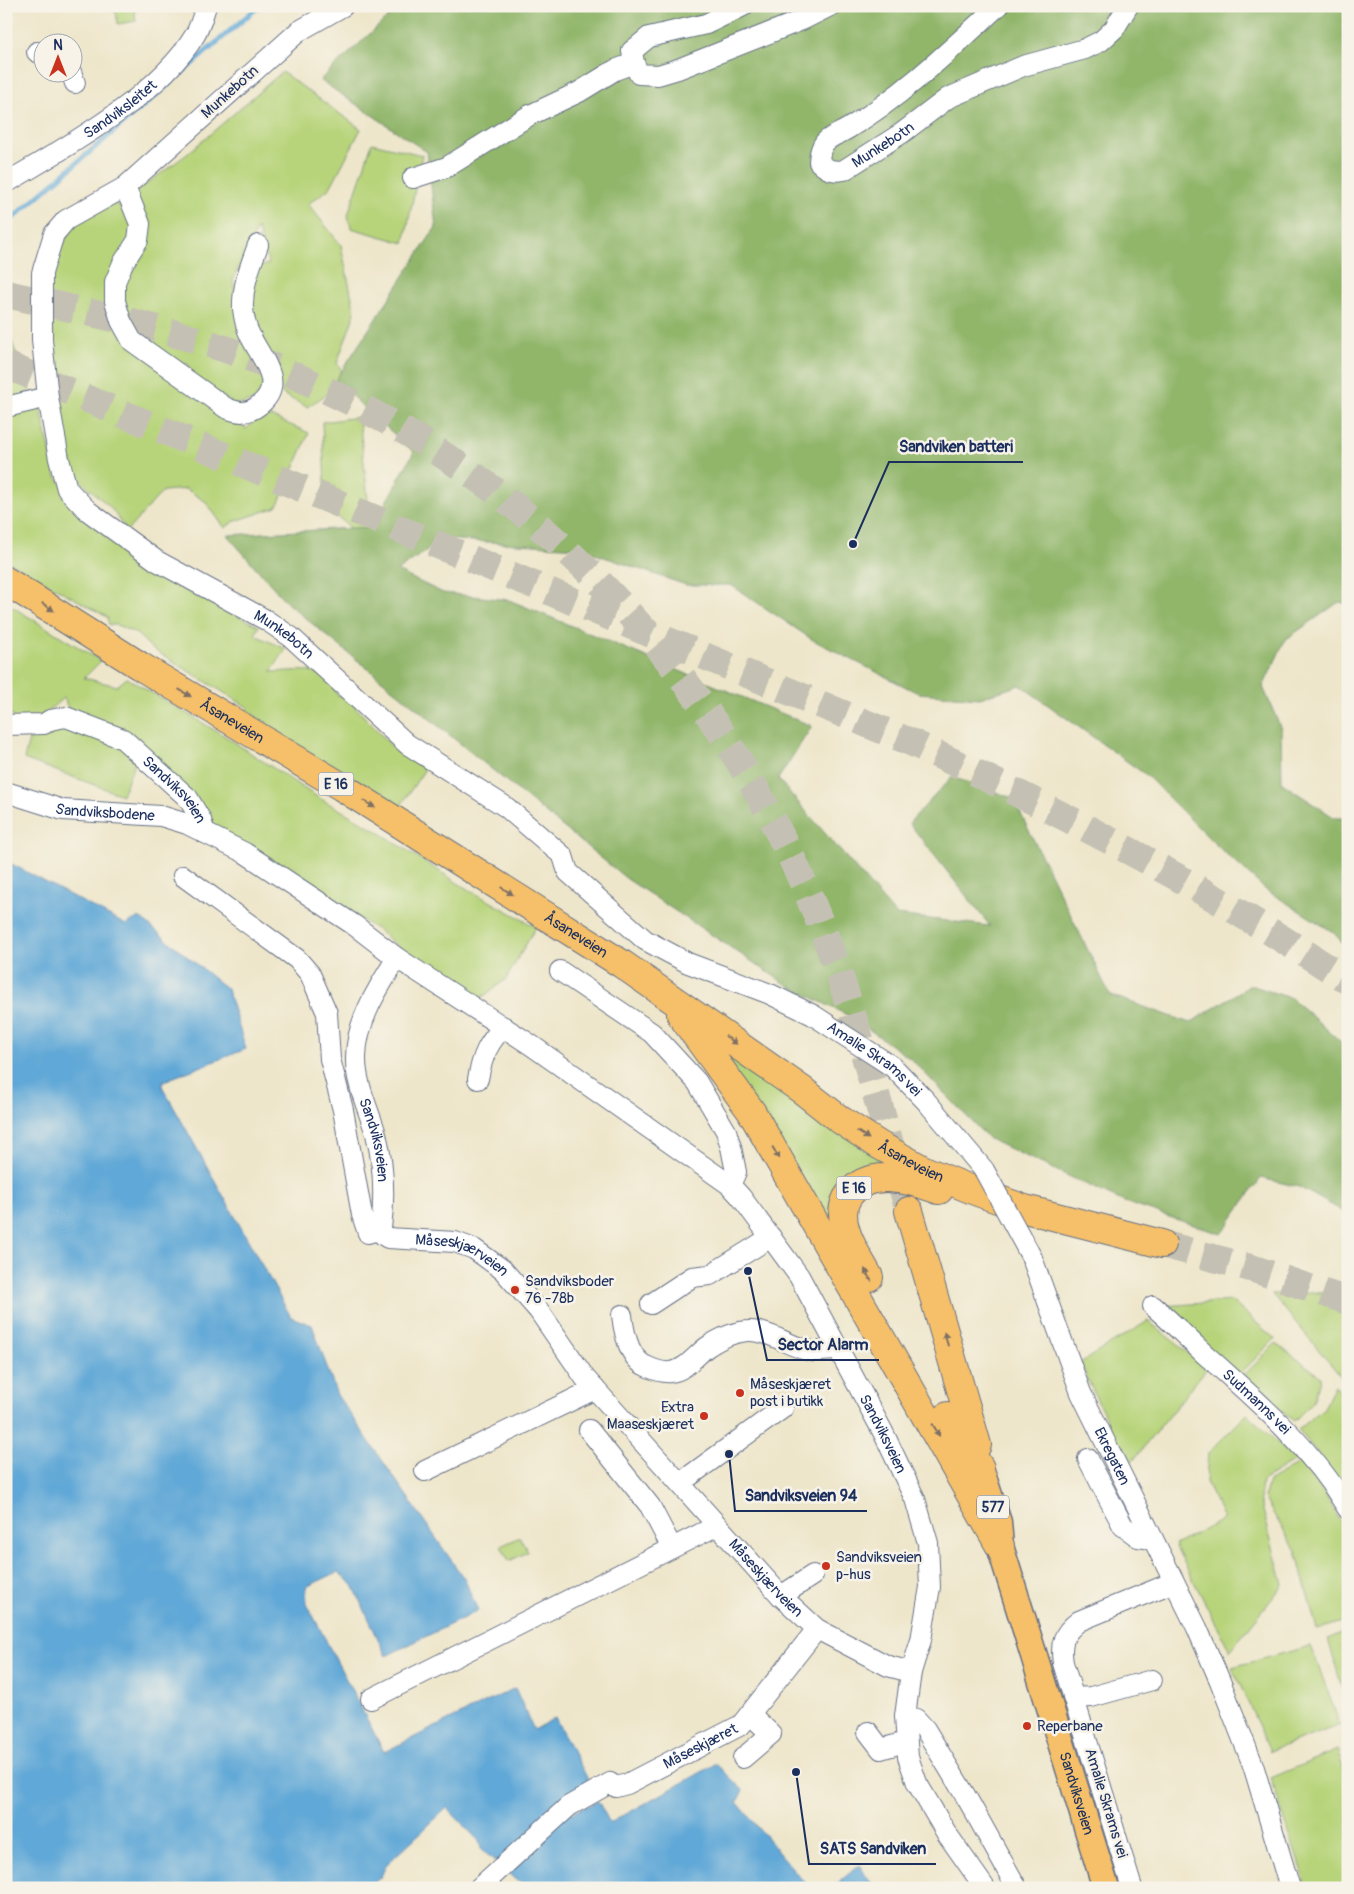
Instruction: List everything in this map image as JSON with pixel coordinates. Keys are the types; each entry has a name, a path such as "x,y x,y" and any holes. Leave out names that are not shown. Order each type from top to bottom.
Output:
{"highway":[{"name":"Åsaneveien","path":"6,581 140,666 359,798 561,925 663,992 802,1090 839,1119 924,1170 1024,1209 1162,1244 1101,1238 1048,1225 904,1180 881,1178 864,1180 854,1188 846,1198 843,1212 845,1228 854,1251 928,1383 980,1468"},
{"name":"E 16","path":"663,992 711,1053 752,1111 962,1478 986,1526 1000,1546"},
{"path":"909,1211 979,1453 980,1468"}],"main road":[{"name":"Sandviksveien","path":"980,1468 998,1522 1000,1546 1106,1888"}],"street":[{"name":"Sandviksleitet","path":"6,183 88,131 155,84 196,34 206,6"},
{"name":"Munkebotn","path":"343,6 299,31 125,187 66,220 54,234 42,273 42,340 48,396 58,459 66,489 88,511 157,561 266,620 290,637 407,744 506,807 563,856"},
{"path":"743,6 706,24 649,37 632,51 634,63 639,74 658,75 678,69 802,20 830,6"},
{"name":"Munkebotn","path":"998,6 942,59 892,100 848,129 828,138 820,149 819,162 825,168 834,172 844,170 902,133 948,98 1023,66 1085,49 1101,41 1114,29 1128,6"},
{"path":"413,178 447,167 530,115 579,92 615,70 634,63"},
{"path":"125,187 140,224 138,240 123,263 115,282 115,300 120,321 132,341 226,408 237,413 252,411 267,400 271,382 270,367 249,334 243,311 243,290 258,245"},
{"path":"6,406 48,396"},
{"name":"Sandviksveien","path":"6,725 44,724 50,720 66,718 124,739 188,798 201,820 205,833 245,853 354,925 397,958 504,1027 730,1185 799,1276 902,1469 925,1527 930,1561 930,1587 921,1640 911,1672 904,1716 905,1742 908,1757 918,1783 947,1834 985,1888"},
{"name":"Sandviksbodene","path":"6,792 63,810 161,816 187,824 205,833"},
{"name":"Amalie Skrams vei","path":"563,856 568,872 645,940 688,963 770,994 813,1015 893,1067 926,1101 984,1170 1032,1258 1072,1372"},
{"name":"Måseskjærveien","path":"183,876 298,959 310,974 327,1014 330,1059 343,1110 362,1215 368,1233 385,1233 455,1242 485,1256 525,1293 576,1367 704,1509 716,1526 781,1596 817,1629"},
{"name":"Sandviksveien","path":"385,1233 384,1184 381,1160 356,1062 358,1043 366,1015 377,990 397,958"},
{"path":"560,972 652,1033 697,1082 726,1131 732,1147 736,1172 730,1185"},
{"path":"478,1078 488,1045 504,1027"},
{"path":"651,1304 692,1277 710,1275 771,1237"},
{"name":"Sudmanns vei","path":"1153,1306 1188,1336 1294,1436 1326,1476 1348,1509"},
{"path":"622,1315 624,1331 632,1352 643,1365 658,1371 671,1372 680,1369 708,1346 732,1334 749,1331 764,1332 811,1351 838,1350"},
{"name":"Ekregaten","path":"1072,1372 1152,1539"},
{"path":"425,1471 595,1389"},
{"path":"680,1483 783,1408"},
{"path":"589,1430 650,1506 672,1548"},
{"path":"1088,1458 1123,1526 1138,1536 1152,1539 1197,1628 1243,1738 1263,1796 1290,1888"},
{"name":"Måseskjærveien","path":"371,1699 716,1526"},
{"path":"781,1596 813,1575"},
{"name":"Amalie Skrams vei","path":"1132,1888 1061,1650 1066,1632 1090,1616 1174,1582"},
{"path":"817,1629 888,1666 911,1672"},
{"name":"Måseskjæret","path":"479,1888 569,1806 610,1783 616,1787 627,1784 730,1732 751,1715 817,1629"},
{"path":"1074,1698 1079,1696 1091,1697 1152,1680"},
{"path":"743,1758 771,1734 751,1715"},
{"path":"904,1716 916,1720 925,1729 968,1800 1017,1888"},
{"path":"868,1732 881,1749 905,1742"}],"green space":[{"path":"101,6 134,6 136,21 118,24 116,12"},
{"path":"400,6 1348,6 1348,604 1339,602 1285,640 1263,687 1281,729 1282,783 1335,818 1348,818 1348,949 1333,932 1266,890 1212,841 1146,775 1020,685 980,698 918,693 813,640 731,585 686,585 578,548 443,539 397,571 443,593 509,600 812,726 778,779 896,915 990,926 909,823 952,777 1013,798 1110,995 1190,1023 1250,985 1291,998 1348,1048 1348,1214 1299,1187 1261,1178 1221,1234 1124,1202 989,1139 912,1060 853,1018 789,986 627,879 288,604 227,535 372,527 414,452 335,381 436,227 427,152 320,80"},
{"path":"282,72 361,129 330,188 308,204 341,245 355,313 337,363 348,381 307,407 284,395 280,389 256,336 249,303 252,268 269,264 257,228 233,280 243,336 267,370 258,400 235,405 194,378 188,364 172,364 133,330 126,310 124,295 127,242 134,193 186,155"},
{"path":"372,143 422,155 404,243 351,228 348,215"},
{"path":"114,203 126,209 133,228 109,309 196,394 246,429 263,413 309,433 277,507 233,522 225,528 205,501 186,489 163,491 127,531 110,507 75,476 56,404 49,292 57,254 70,232 81,217"},
{"path":"6,326 30,390 18,399 6,402"},
{"path":"40,406 56,477 113,539 139,561 188,592 259,626 255,635 286,649 271,672 310,672 325,678 332,685 337,695 344,695 399,754 425,769 397,811 277,737 280,732 247,711 249,708 151,648 137,634 117,625 109,625 107,617 6,560 6,410"},
{"path":"359,417 372,538 365,540 326,507 322,422"},
{"path":"6,603 101,661 84,678 117,686 127,678 228,738 314,795 374,829 464,887 536,927 506,979 477,1001 401,949 378,930 221,834 190,794 146,753 72,720 64,697 38,720 15,720 6,707"},
{"path":"55,724 121,743 136,760 122,795 24,759 31,732"},
{"path":"727,1050 885,1163 866,1165 851,1171 840,1184 835,1204 851,1264 722,1053"},
{"path":"1348,1292 1348,1376 1343,1379 1272,1294"},
{"path":"1231,1301 1275,1339 1238,1376 1164,1306"},
{"path":"1148,1321 1207,1368 1132,1462 1120,1448 1080,1363"},
{"path":"1276,1343 1321,1377 1313,1402 1294,1421 1241,1378"},
{"path":"1335,1385 1348,1402 1348,1487 1346,1489 1298,1429 1324,1408"},
{"path":"1247,1414 1296,1460 1262,1481 1260,1499 1283,1585 1230,1651 1175,1545 1224,1519 1206,1482 1208,1453"},
{"path":"1300,1463 1324,1493 1348,1534 1348,1620 1317,1630 1296,1551 1264,1498 1269,1481"},
{"path":"520,1537 528,1552 509,1561 501,1546"},
{"path":"1348,1630 1348,1709 1328,1639"},
{"path":"1311,1646 1340,1725 1270,1751 1232,1667"},
{"path":"1337,1750 1348,1781 1348,1888 1307,1888 1271,1778"}],"water":[{"path":"6,861 126,925 139,917 227,989 246,1049 164,1081 162,1086 291,1317 312,1325 337,1395 465,1580 478,1611 386,1656 353,1585 338,1572 306,1587 307,1604 384,1752 515,1688 534,1730 555,1718 590,1783 563,1800 572,1813 598,1801 610,1823 716,1764 743,1790 737,1802 809,1888 526,1888 481,1849 479,1841 447,1808 386,1865 381,1877 369,1887 6,1888"},
{"path":"859,1865 875,1888 832,1888"}],"waterway":[{"path":"7,223 259,6"}],"tunnel":[{"path":"6,294 135,323 199,341 261,362 353,403 438,452 517,508 589,572 654,643 713,720 764,804 808,894 838,971 909,1211"},
{"path":"6,365 913,743 1025,797 1135,854 1296,947 1348,981"},
{"path":"1162,1244 1254,1269 1348,1301"}],"place":[{"name":"Sandviken batteri","path":"853,544"},
{"name":"Sector Alarm","path":"748,1271"},
{"name":"Sandviksboder 76 -78b","path":"515,1290"},
{"name":"Måseskjæret post i butikk","path":"740,1393"},
{"name":"Extra Maaseskjæret","path":"704,1416"},
{"name":"Sandviksveien 94","path":"729,1454"},
{"name":"Sandviksveien p-hus","path":"826,1566"},
{"name":"Reperbane","path":"1027,1726"},
{"name":"SATS Sandviken","path":"796,1772"}]}
